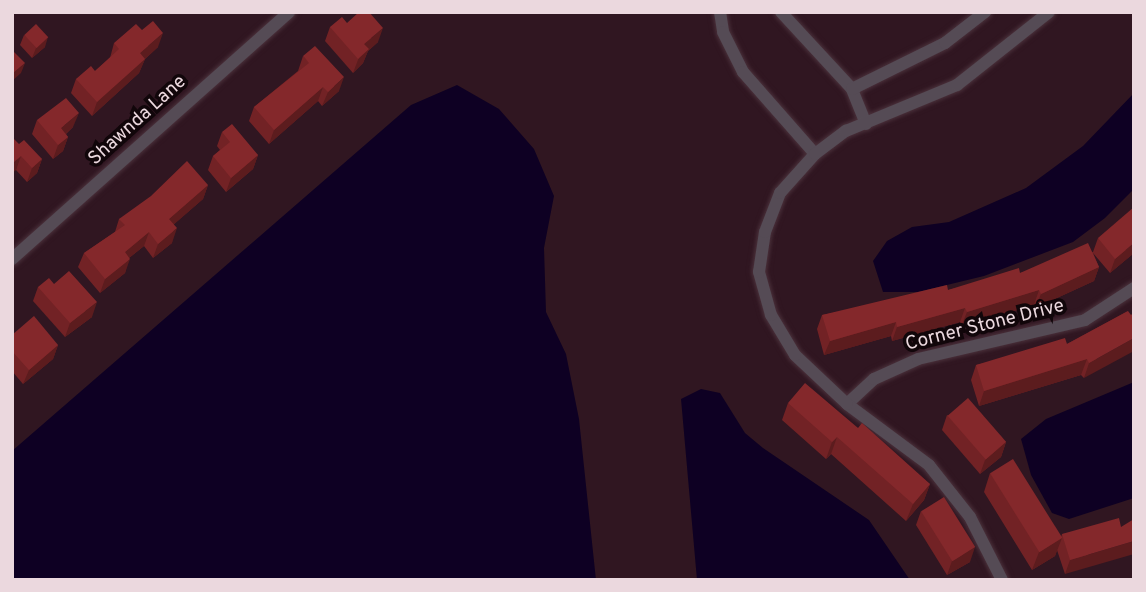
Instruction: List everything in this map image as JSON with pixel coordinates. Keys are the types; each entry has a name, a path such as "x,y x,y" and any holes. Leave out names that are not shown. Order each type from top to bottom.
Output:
{"street":[{"name":"Shawnda Lane","path":"12,259 289,12"},
{"path":"720,12 723,32 743,72 815,155"},
{"path":"781,12 852,89 866,124"},
{"path":"852,89 945,43 985,12"},
{"path":"1002,580 970,517 929,465 847,404 794,355 771,315 759,272 765,232 780,193 815,155 846,131 957,85 1049,12"},
{"name":"Corner Stone Drive","path":"847,404 874,379 918,359 1085,320 1134,288"}],"shaded area":[{"path":"457,85 499,109 534,149 554,196 544,248 546,312 566,354 579,419 596,580 12,580 12,451 411,105"},
{"path":"1134,93 1134,189 1105,218 1073,242 984,276 918,292 883,292 873,261 887,241 912,227 949,222 1026,188 1083,146"},
{"path":"1134,382 1134,498 1069,519 1052,513 1031,475 1021,439 1046,419"},
{"path":"701,389 720,393 745,433 869,520 910,580 697,580 681,399"}],"building":[{"path":"359,12 369,12 383,28 364,44 369,49 358,59 330,27 342,17 347,23"},
{"path":"153,21 163,33 140,53 145,59 97,102 76,79 91,66 95,71 119,49 114,43 136,24 142,30"},
{"path":"36,24 48,37 37,48 24,35"},
{"path":"315,46 344,77 328,92 323,87 274,130 254,107 309,63 303,56"},
{"path":"12,53 25,63 12,74"},
{"path":"66,98 79,113 61,128 68,137 58,145 37,120"},
{"path":"232,124 258,155 231,178 213,156 230,142 222,132"},
{"path":"12,137 19,144 24,140 42,159 32,168 21,156 12,164"},
{"path":"187,161 208,185 169,219 177,228 158,244 149,232 125,252 130,259 105,279 84,253 125,225 119,219 151,196"},
{"path":"1134,207 1134,243 1115,259 1098,238"},
{"path":"1088,243 1099,267 1041,294 1039,290 967,312 965,308 897,327 896,322 830,341 822,315 947,285 948,290 1019,268 1020,273"},
{"path":"69,271 97,302 70,323 38,287 49,278 54,284"},
{"path":"1128,311 1131,315 1134,312 1134,338 1089,363 1087,359 984,391 976,365 1065,338 1067,344"},
{"path":"34,316 58,345 29,370 12,351 12,335"},
{"path":"805,383 858,428 862,423 930,484 913,504 837,437 832,442 788,403"},
{"path":"968,398 1006,442 986,459 948,416"},
{"path":"1013,459 1062,538 1039,552 990,473"},
{"path":"944,497 975,547 952,561 921,511"},
{"path":"1119,518 1121,527 1134,519 1134,541 1070,560 1062,534"}]}
